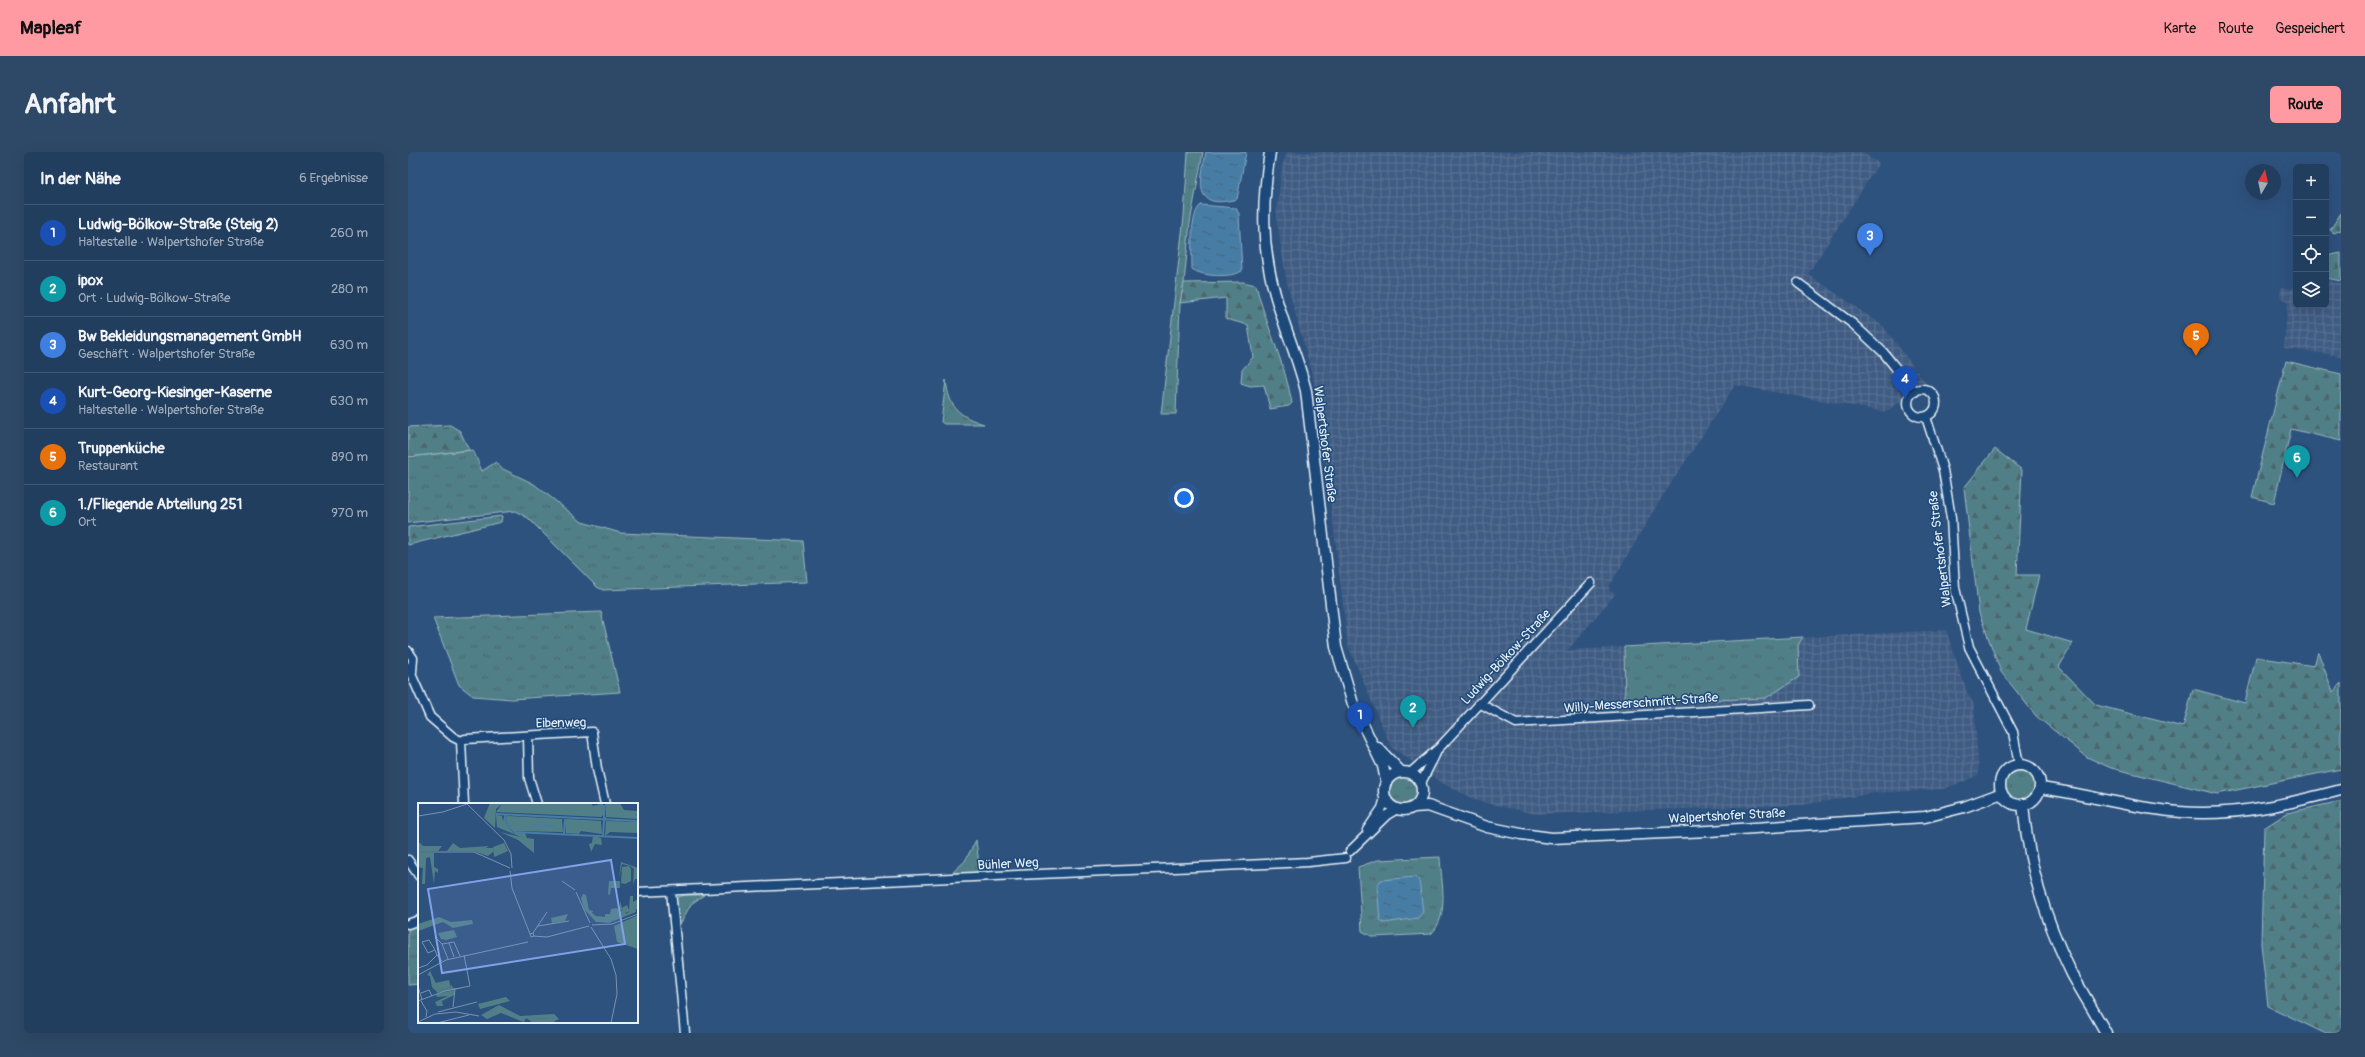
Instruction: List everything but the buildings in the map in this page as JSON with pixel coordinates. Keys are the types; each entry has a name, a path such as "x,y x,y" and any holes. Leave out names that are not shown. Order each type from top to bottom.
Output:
{"street":[{"name":"Walpertshofer Straße","path":"1270,152 1263,225 1269,269 1275,294 1306,391 1336,647 1353,704 1383,766 1386,781"},
{"path":"1798,283 1853,324 1883,352 1915,392"},
{"path":"1927,390 1936,399 1934,412 1926,417 1914,414 1909,407 1910,399 1915,392 1927,390"},
{"name":"Walpertshofer Straße","path":"1926,417 1943,470 1951,518 1955,588 1969,647 2013,732 2019,765"},
{"name":"Ludwig-Bölkow-Straße","path":"1405,772 1439,748 1591,583"},
{"path":"408,651 413,658 410,670 430,717 453,737 461,741 464,803"},
{"name":"Willy-Messerschmitt-Straße","path":"1479,703 1516,723 1809,705"},
{"name":"Eibenweg","path":"461,741 465,739 592,732 597,769 606,803"},
{"path":"528,736 529,778 537,803"},
{"name":"Walpertshofer Straße","path":"1370,738 1405,772"},
{"name":"Ludwig-Bölkow-Straße","path":"1422,788 1439,748"},
{"path":"2019,765 2030,768 2035,772 2040,782 2040,788 2036,797 2023,804 2010,802 2002,793 2000,787 2003,775 2007,770 2019,765"},
{"path":"1405,772 1422,788 1414,806 1409,809 1397,809 1388,803 1383,792 1386,781 1394,773 1405,772"},
{"name":"Walpertshofer Straße","path":"1422,788 1453,813"},
{"path":"2040,788 2149,807 2202,813 2247,811 2341,790"},
{"name":"Walpertshofer Straße","path":"1414,806 1428,806 1453,813 1487,826 1521,834 1552,838 1709,831 1925,817 1964,807 2002,793"},
{"name":"Bühler Weg","path":"1358,843 1382,808 1385,798"},
{"path":"2023,804 2033,867 2045,911 2072,974 2106,1033"},
{"name":"Bühler Weg","path":"638,892 1284,863 1348,854 1387,814 1397,809"},
{"path":"408,860 418,875"},
{"path":"670,891 685,1033"},
{"path":"408,924 418,920"}],"shaded area":[{"path":"1287,152 1861,152 1879,163 1808,274 1883,326 1925,382 1886,412 1735,385 1657,505 1609,587 1610,592 1616,593 1568,650 1946,630 1968,695 1974,704 1979,775 1944,789 1874,793 1802,805 1535,814 1478,801 1447,786 1391,747 1348,645 1319,408 1313,377 1287,283 1276,216 1282,167"},
{"path":"2329,281 2341,283 2341,356 2284,348 2288,301 2280,298 2281,287 2293,289 2293,308 2329,308"}],"green space":[{"path":"1188,152 1203,152 1190,223 1184,283 1180,303 1176,414 1161,414 1184,216"},
{"path":"2341,213 2341,230 2334,233 2330,230"},
{"path":"2341,253 2341,281 2329,279 2329,255"},
{"path":"1243,282 1256,285 1285,373 1292,403 1289,406 1270,409 1264,385 1250,386 1241,383 1242,370 1253,357 1248,325 1226,319 1226,298 1180,303 1184,283"},
{"path":"2286,361 2341,374 2341,441 2291,429 2274,503 2252,497"},
{"path":"946,380 947,389 952,404 956,409 968,418 984,424 944,424 941,422"},
{"path":"450,425 460,431 469,450 408,457 408,427"},
{"path":"1995,449 2022,470 2017,575 2039,575 2026,629 2073,643 2059,667 2096,705 2183,727 2193,689 2245,703 2256,657 2314,666 2318,652 2333,692 2341,683 2341,769 2217,794 2111,768 2087,757 2036,716 2001,672 1979,613 1964,488"},
{"path":"473,450 482,471 496,462 501,468 534,484 582,522 621,533 803,541 807,582 603,590 597,587 528,518 515,511 408,523 408,457"},
{"path":"502,516 501,522 408,545 408,527"},
{"path":"601,612 620,692 512,699 473,696 459,685 433,618"},
{"path":"1803,637 1798,645 1799,677 1766,698 1625,703 1624,647"},
{"path":"2020,771 2031,775 2035,786 2031,797 2020,801 2009,797 2005,786 2009,775"},
{"path":"1403,775 1414,779 1418,790 1414,801 1403,805 1392,801 1388,790 1392,779"},
{"path":"2341,801 2341,1033 2324,1033 2268,1006 2261,944 2264,828 2287,813"},
{"path":"976,840 980,872 978,875 951,874 965,861"},
{"path":"1440,857 1443,887 1441,918 1437,927 1431,934 1373,937 1362,931 1358,867 1378,860"},
{"path":"685,895 704,895 691,904 677,930 675,898"},
{"path":"418,923 418,984 408,985 408,928"}],"water":[{"path":"1206,152 1246,152 1237,199 1223,202 1212,201 1206,197 1202,191 1201,183"},
{"path":"1201,205 1236,208 1239,214 1242,271 1231,275 1217,276 1202,274 1192,269 1193,225 1197,210"},
{"path":"1415,877 1419,880 1423,912 1418,918 1384,923 1380,920 1377,885 1381,880"}],"place":[{"name":"Bw Bekleidungsmanagement GmbH","path":"1870,256"},
{"name":"Truppenküche","path":"2196,356"},
{"name":"Kurt-Georg-Kiesinger-Kaserne","path":"1905,399"},
{"name":"1./Fliegende Abteilung 251","path":"2297,478"},
{"name":"ipox","path":"1413,728"},
{"name":"Ludwig-Bölkow-Straße (Steig 2)","path":"1360,735"}]}
